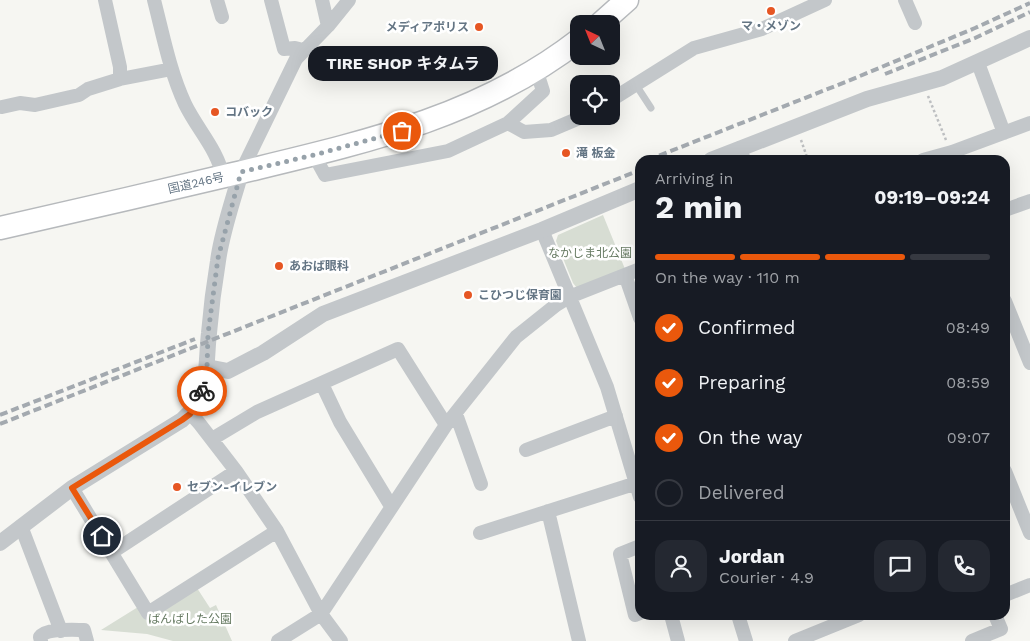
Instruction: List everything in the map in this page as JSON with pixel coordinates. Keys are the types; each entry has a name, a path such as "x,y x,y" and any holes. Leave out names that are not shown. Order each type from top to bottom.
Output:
{"highway":[{"path":"610,15 627,0"},
{"name":"国道246号","path":"0,228 314,155 402,131 452,112 501,90 570,46"}],"street":[{"path":"105,0 120,67 120,79"},
{"path":"154,0 172,69 186,105 221,164 232,174"},
{"path":"217,0 222,17"},
{"path":"271,0 284,49 295,48 303,50"},
{"path":"322,0 328,26"},
{"path":"0,543 72,488 190,414 202,390 207,367 208,334 232,174 296,59 328,26 348,0"},
{"path":"620,95 694,48 762,29 825,0"},
{"path":"904,0 914,23"},
{"path":"742,154 796,126 867,99 942,78 1030,38"},
{"path":"978,63 1004,133"},
{"path":"2,107 20,103 34,105 79,95 88,89 120,79 172,69"},
{"path":"314,155 325,175 448,151 508,123 543,91 536,69"},
{"path":"508,123 524,132 551,130 570,122"},
{"path":"947,153 1030,123"},
{"path":"207,367 228,371 263,353 323,314 542,230 635,191"},
{"path":"1010,208 1030,201"},
{"path":"542,230 607,387 635,475"},
{"path":"278,641 321,614 446,425 516,337 569,297 635,271"},
{"path":"624,275 635,305"},
{"path":"1010,327 1030,363"},
{"path":"212,439 257,412 398,349 446,425"},
{"path":"322,384 340,422 391,506"},
{"path":"190,414 236,471 277,531 321,614 340,641"},
{"path":"456,414 481,484"},
{"path":"526,450 616,416"},
{"path":"111,552 236,471"},
{"path":"1010,483 1030,533"},
{"path":"72,488 148,613 277,531"},
{"path":"480,533 548,511 635,489"},
{"path":"548,511 579,641"},
{"path":"21,526 61,631"},
{"path":"635,548 620,554 635,615"},
{"path":"1010,593 1030,585"},
{"path":"672,620 678,641"},
{"path":"740,620 746,641"},
{"path":"795,641 847,620"},
{"path":"972,641 1001,629 997,620"},
{"path":"41,641 42,633 84,630 87,641"}],"lane":[{"path":"636,85 651,108"}],"path":[{"path":"923,83 947,153"},
{"path":"796,126 806,155"}],"green space":[{"name":"なかじま北公園","path":"603,215 625,269 577,288 573,283 556,241 558,235"},
{"name":"ばんばした公園","path":"197,588 210,608 216,605 232,641 173,641 147,634 101,630 138,607 146,619"}],"railway":[{"path":"661,155 848,81 1030,3"},
{"path":"885,74 975,38 1030,12"},
{"path":"0,424 635,172"},
{"path":"0,415 195,339"}],"way so far":[{"path":"202,391 207,367 208,334 218,258 241,172 314,155 402,131"}],"place":[{"name":"マ・メゾン","path":"771,11"},
{"name":"メディアポリス","path":"479,27"},
{"name":"コバック","path":"215,112"},
{"name":"TIRE SHOP キタムラ","path":"402,131"},
{"name":"滝 板金","path":"566,153"},
{"name":"あおば眼科","path":"279,266"},
{"name":"こひつじ保育園","path":"468,295"},
{"name":"セブン-イレブン","path":"177,487"}],"route":[{"path":"102,536 72,488 182,420 190,414 202,391"}]}
